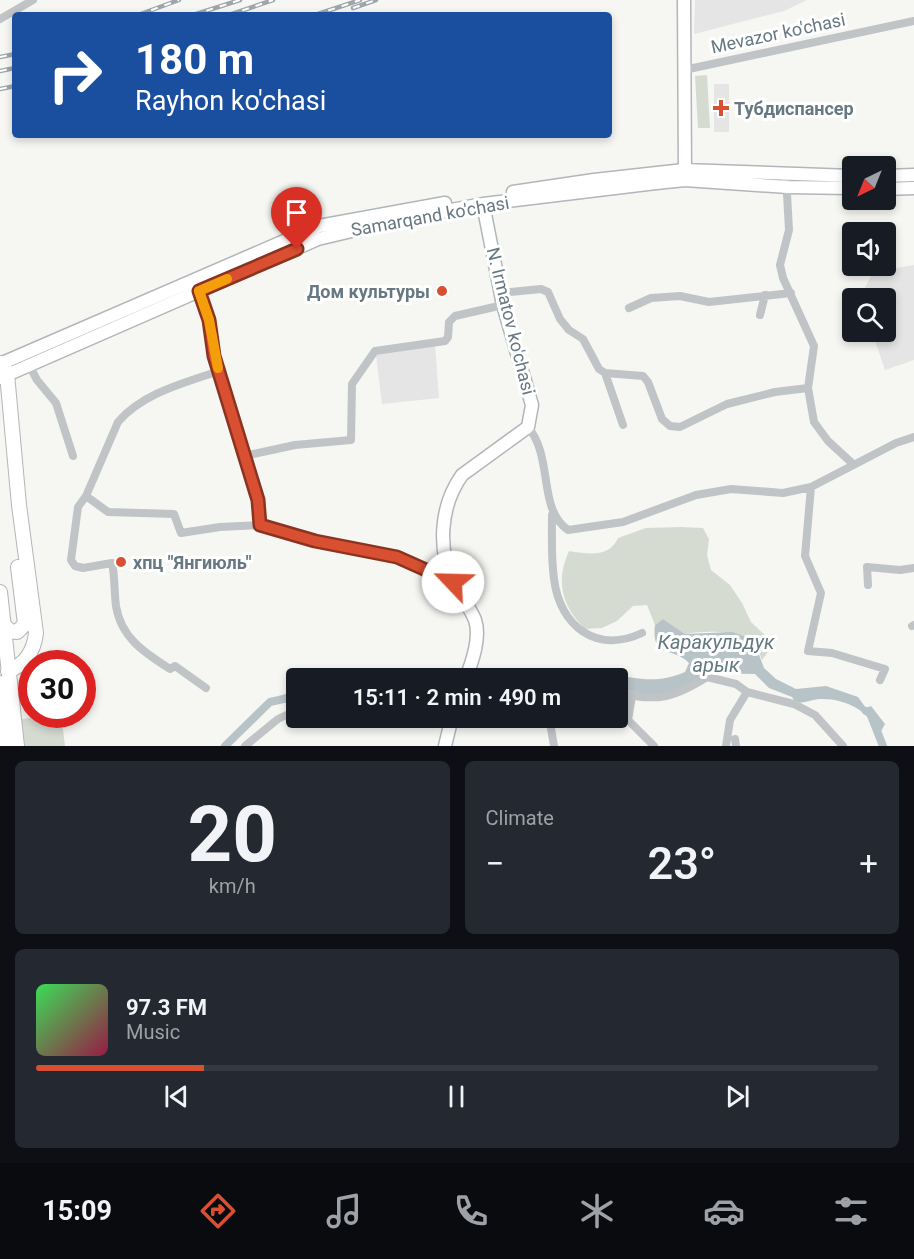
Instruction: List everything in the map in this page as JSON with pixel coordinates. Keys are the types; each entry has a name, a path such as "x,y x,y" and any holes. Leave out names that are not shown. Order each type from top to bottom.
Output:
{"main road":[{"path":"684,0 685,175"},
{"name":"Samarqand ko'chasi","path":"27,359 199,291 322,238 398,220 483,204 685,175"},
{"name":"Samarqand ko'chasi","path":"2,372 319,226 395,211 594,180 685,175 842,187"},
{"path":"896,176 914,175"},
{"name":"Samarqand ko'chasi","path":"787,182 842,178"},
{"path":"896,189 914,188"},
{"name":"N. Irmatov ko'chasi","path":"483,204 502,299 532,405 528,427"},
{"path":"2,372 12,517 25,624 17,632 10,631 4,625"},
{"path":"2,372 36,633 33,648 26,659 4,677"},
{"path":"470,668 477,631 475,621 453,582 445,555 443,519 454,486 472,466 528,427"},
{"path":"0,592 4,625 4,677 1,699 5,746"},
{"path":"4,677 17,746"},
{"path":"445,746 449,728"}],"street":[{"path":"12,12 33,0"},
{"name":"Mevazor ko'chasi","path":"684,70 914,21"},
{"path":"787,182 789,230 780,265 783,278 814,346 808,388 814,422 853,464"},
{"path":"244,456 295,445 351,440 352,384 375,351 445,341 448,337 449,322 455,316 502,299 541,289 548,292 560,319 569,330 583,339 599,369 605,373 643,376 648,382 662,419 670,426 680,427 727,404 808,388"},
{"path":"199,291 209,320 219,371 258,500 260,525"},
{"path":"629,308 651,298 680,296 709,302 791,293"},
{"path":"760,315 765,295"},
{"path":"27,359 37,380 56,403 74,456"},
{"path":"206,688 175,666 170,669 129,638 118,615 112,562 82,568 75,566 71,560 78,507 86,496 118,422 125,414 148,398 219,371"},
{"path":"605,373 623,425"},
{"path":"528,427 539,440 552,511 554,581 565,614 585,635 606,642 642,633"},
{"path":"552,511 557,522 568,530 623,522 708,493 731,489 783,493 811,487 896,443 914,437"},
{"path":"811,487 805,556 821,592 808,651 832,653 885,669 880,680"},
{"path":"86,496 108,512 174,514 181,533 220,526 260,525 315,541 397,557 453,582"},
{"path":"868,585 867,567 900,570 914,568"},
{"path":"628,695 661,699 681,694 707,677 735,684 747,692 794,704 815,715 843,746"},
{"path":"726,746 730,720 747,692"},
{"path":"632,696 628,720 654,746"},
{"path":"245,746 286,711"},
{"path":"551,728 554,746"}],"shaded area":[{"path":"695,0 807,0 784,11 694,34"},
{"path":"707,75 710,128 698,128 695,76"},
{"name":"Тубдиспансер","path":"714,84 729,84 729,132 714,132"},
{"path":"914,265 914,360 885,370 875,342 896,342 896,288 865,288 871,276 896,276 896,268"},
{"path":"435,345 439,398 382,404 376,355"},
{"path":"646,528 703,528 709,539 707,555 711,570 730,585 751,622 768,638 768,652 762,660 753,639 719,632 685,634 663,619 655,625 647,605 633,606 617,621 602,628 585,629 571,612 566,603 562,583 562,573 569,551 604,552 618,538"},
{"path":"22,728 63,728 65,746 25,746"}],"water":[{"name":"Каракульдук арык","path":"663,619 685,634 732,632 753,639 764,668 776,679 796,689 826,686 858,697 866,708 871,706 885,724 879,735 870,719 856,708 829,699 796,703 792,697 769,688 755,674 706,673 694,683 654,697 628,690 628,677 655,679 674,676 685,672 689,663 660,648 656,643 655,625"},
{"path":"286,694 286,703 285,703 280,696"}],"waterway":[{"name":"Каракульдук арык","path":"225,746 270,702 286,698"},
{"name":"Каракульдук арык","path":"866,711 870,713 883,746"}],"railway":[{"path":"146,12 179,0"},
{"path":"202,12 240,0"},
{"path":"238,12 273,0"},
{"path":"324,12 360,0"},
{"path":"353,8 376,0"},
{"path":"0,57 12,55"},
{"path":"0,71 12,69"},
{"path":"0,89 12,87"}],"slow traffic":[{"path":"218,368 209,320 199,291 227,279"}],"place":[{"name":"Тубдиспансер","path":"721,108"},
{"name":"Дом культуры","path":"442,291"},
{"name":"хпц \"Янгиюль\"","path":"121,562"}],"route":[{"path":"297,249 199,291 209,320 214,356 258,500 260,525 315,541 397,557 453,582"}]}
